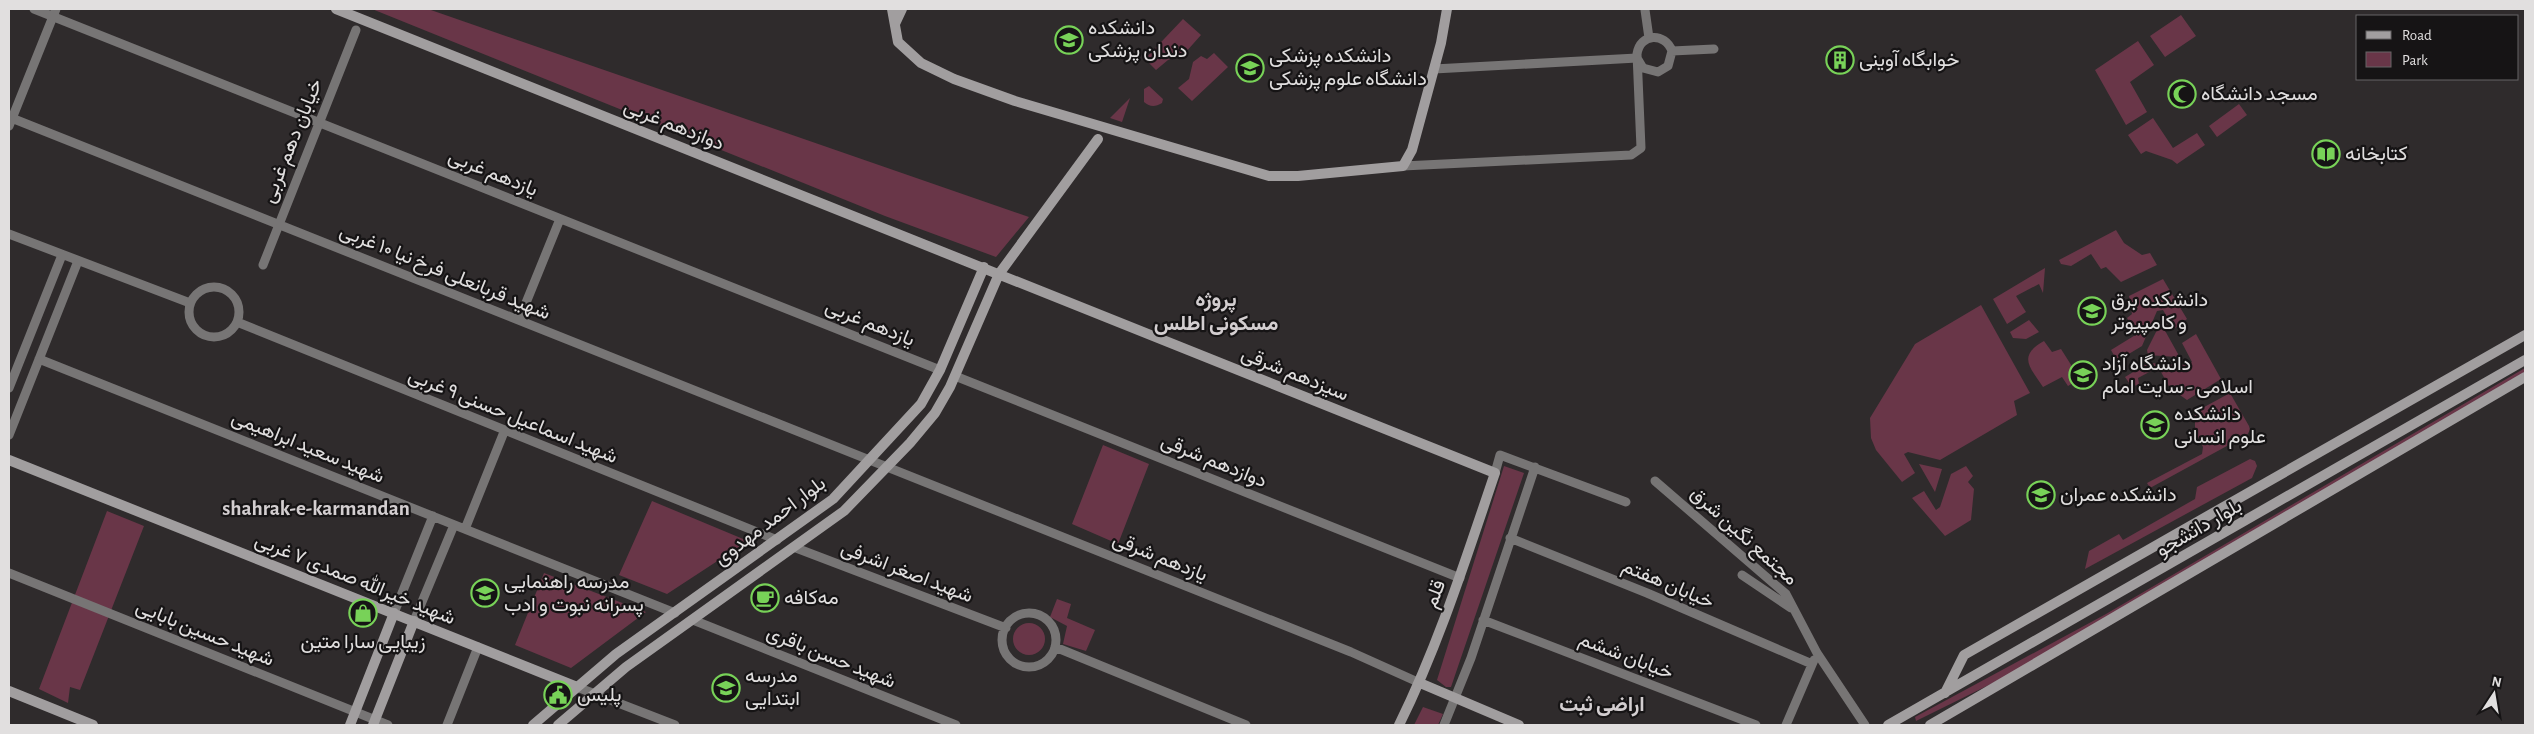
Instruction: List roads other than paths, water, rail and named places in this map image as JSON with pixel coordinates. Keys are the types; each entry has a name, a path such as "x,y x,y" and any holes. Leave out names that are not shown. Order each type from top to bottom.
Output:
{"street":[{"name":"یازدهم غربی","path":"34,9 54,12 318,122 940,370"},
{"name":"دوازدهم غربی","path":"336,9 999,274"},
{"path":"892,9 898,42 921,63 954,79 1015,101 1269,176 1298,176 1403,166 1631,154 1640,148 1637,58 1639,46 1649,38 1663,40 1672,51"},
{"path":"894,28 902,9"},
{"path":"1403,166 1412,150 1434,69 1447,9"},
{"path":"1645,10 1649,38"},
{"path":"10,120 54,12"},
{"name":"خیابان دهم غربی","path":"263,265 356,30"},
{"path":"1672,51 1714,49"},
{"path":"1637,58 1643,68 1658,72 1668,66 1672,51"},
{"path":"1434,69 1637,58"},
{"name":"شهید قربانعلی فرخ نیا ۱۰ غربی","path":"10,120 278,224 885,466"},
{"name":"بلوار احمد مهدوی","path":"558,725 594,694 693,620 796,548 844,511 885,466 910,443 935,413 955,376 999,274 1098,139"},
{"path":"519,320 560,218"},
{"path":"9,234 78,262 190,303"},
{"path":"9,388 62,255"},
{"path":"9,435 78,262"},
{"name":"بلوار احمد مهدوی","path":"533,725 616,654 833,499 921,404 940,370 984,268"},
{"name":"سیزدهم شرقی","path":"999,274 1495,473"},
{"path":"215,287 230,293 238,306 237,322 227,334 212,337 198,332 189,319 190,303 200,291 215,287"},
{"name":"شهید اسماعیل حسنی ۹ غربی","path":"237,322 504,432 777,540"},
{"path":"1945,693 1964,655 2525,335"},
{"name":"شهید سعید ابراهیمی","path":"39,359 675,613"},
{"name":"بلوار دانشجو","path":"1888,725 1904,722 1945,693 2525,360"},
{"name":"دوازدهم شرقی","path":"955,376 1460,578"},
{"name":"بلوار دانشجو","path":"1930,725 2525,377"},
{"path":"465,529 504,432"},
{"path":"1495,473 1500,455 1626,502"},
{"name":"شهید خیرالله صمدی ۷ غربی","path":"9,460 577,687"},
{"name":"یازدهم شرقی","path":"885,466 1351,652 1420,683"},
{"path":"1444,725 1456,698 1535,467"},
{"name":"قلم","path":"1399,725 1420,683 1460,578 1495,473"},
{"name":"مجتمع نگین شرق","path":"1655,481 1786,594 1817,653 1865,725"},
{"path":"350,725 433,516"},
{"path":"374,723 454,525"},
{"name":"خیابان هفتم","path":"1510,538 1647,593 1812,664"},
{"name":"شهید اصغر اشرفی","path":"796,548 1006,628"},
{"name":"شهید حسین بابایی","path":"9,573 355,712 374,723 388,725"},
{"path":"1742,574 1794,609"},
{"path":"1035,614 1042,617 1052,626 1056,640 1055,647 1049,659 1030,667 1017,664 1006,654 1002,641 1010,622 1022,615 1035,614"},
{"name":"شهید حسن باقری","path":"693,620 956,725"},
{"name":"خیابان ششم","path":"1483,620 1756,725"},
{"path":"448,725 478,647"},
{"path":"1055,647 1246,725"},
{"path":"1786,725 1817,653"},
{"path":"1420,683 1519,725"},
{"path":"577,687 675,725"},
{"path":"9,691 93,725"}],"place":[{"name":"دانشکده دندان پزشکی","path":"1069,40"},
{"name":"خوابگاه آوینی","path":"1840,60"},
{"name":"دانشکده پزشکی دانشگاه علوم پزشکی","path":"1250,68"},
{"name":"مسجد دانشگاه","path":"2182,94"},
{"name":"کتابخانه","path":"2326,154"},
{"name":"دانشکده برق و کامپیوتر","path":"2092,311"},
{"name":"دانشگاه آزاد اسلامی - سایت امام","path":"2083,375"},
{"name":"دانشکده علوم انسانی","path":"2155,425"},
{"name":"دانشکده عمران","path":"2041,495"},
{"name":"مدرسه راهنمایی پسرانه نبوت و ادب","path":"485,593"},
{"name":"مه‌کافه","path":"765,598"},
{"name":"زیبایی سارا متین","path":"363,613"},
{"name":"مدرسه ابتدایی","path":"726,688"},
{"name":"پلیس","path":"558,695"}],"district":[{"name":"پروژه مسکونی اطلس","path":"1216,311"},
{"name":"shahrak-e-karmandan","path":"316,508"},
{"name":"اراضی ثبت","path":"1602,704"}]}
